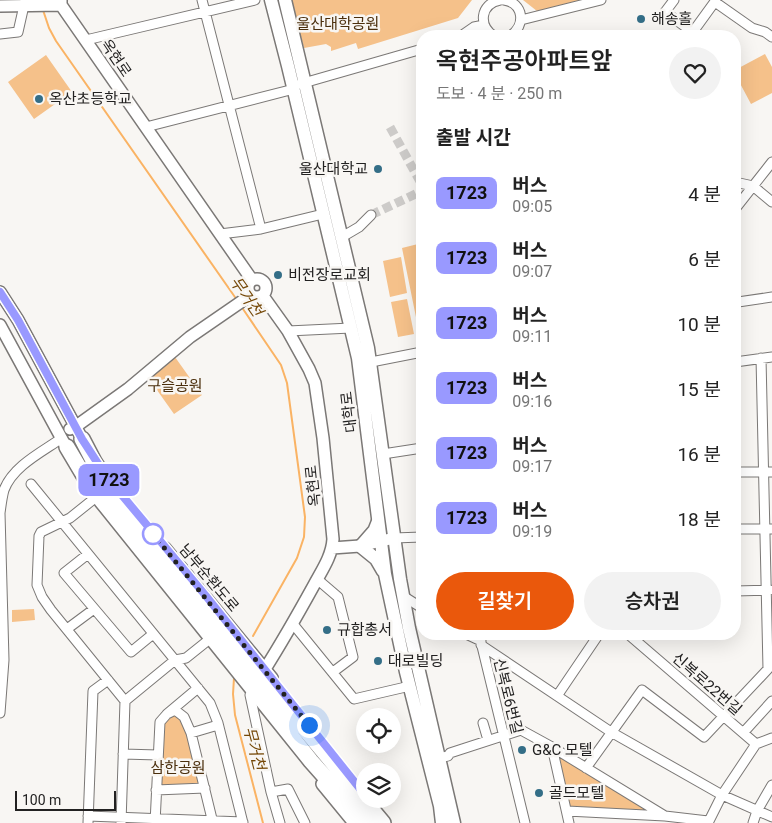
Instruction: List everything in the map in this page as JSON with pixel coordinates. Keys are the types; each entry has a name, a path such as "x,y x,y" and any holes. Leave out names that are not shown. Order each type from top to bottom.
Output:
{"highway":[{"path":"78,433 114,493 188,589 383,823"},
{"path":"64,443 93,490 311,761 366,823"}],"main road":[{"name":"대학로","path":"271,0 293,88 312,139 342,237 382,454 388,540 385,574 410,686 445,822"},
{"name":"대학로","path":"285,0 306,83 323,214 351,328 365,364 378,520 388,540 403,596 439,758 445,822"},
{"path":"0,6 25,3 58,3"},
{"name":"옥현로","path":"58,3 86,40 252,280"},
{"path":"280,36 286,48 291,52 294,46 293,33"},
{"path":"54,423 62,429 78,433 190,337 248,297 257,298 263,296 267,290 264,281 259,278 252,280 248,288 248,297"},
{"name":"남부순환도로","path":"0,292 18,320 78,433 117,490 265,669 356,784"},
{"name":"옥현로","path":"263,296 288,331 309,369 317,395 332,527 332,548 293,624 265,669"},
{"path":"0,325 94,498 206,642 354,823"},
{"path":"360,546 374,530 378,520"},
{"path":"332,548 360,546 388,540"},
{"path":"360,546 376,558 385,574"},
{"path":"376,808 389,823"}],"street":[{"path":"202,0 261,229"},
{"path":"86,40 255,0"},
{"path":"487,30 483,16 485,10 489,5 498,0"},
{"path":"504,0 514,4 518,9 521,20 516,30"},
{"path":"521,20 601,0"},
{"path":"674,0 665,12 690,30 695,29 715,1 752,28 765,32 772,37"},
{"path":"0,34 18,32 25,3"},
{"path":"470,30 484,24"},
{"path":"146,127 230,106 416,51"},
{"path":"741,201 772,162"},
{"path":"741,183 753,186 772,202"},
{"path":"220,234 261,229 323,214"},
{"path":"342,237 359,227 371,215"},
{"path":"741,302 772,297"},
{"path":"288,331 351,328"},
{"path":"365,364 416,353"},
{"path":"741,361 772,357"},
{"path":"586,768 642,690 704,736 770,669 768,472 761,358"},
{"path":"0,713 2,660 0,513 4,490 14,473 26,463 64,443"},
{"path":"382,454 416,449"},
{"path":"741,472 768,472"},
{"path":"31,484 210,703 218,725 243,822 88,820 93,691 108,680"},
{"path":"94,498 62,523 41,532 39,536 37,585 42,597 125,701 121,820"},
{"path":"741,530 768,529"},
{"path":"388,540 416,538"},
{"path":"88,554 64,573 131,652 154,634"},
{"path":"317,579 338,597 353,657 333,672"},
{"path":"741,591 769,590"},
{"path":"403,596 416,604"},
{"path":"67,629 94,609"},
{"path":"293,624 354,699 410,686"},
{"path":"481,640 557,696 611,732 722,795 772,817"},
{"name":"신복로6번길","path":"481,640 525,823"},
{"path":"557,696 595,640"},
{"name":"신복로22번길","path":"635,640 756,744"},
{"path":"125,701 175,660 186,658 206,642"},
{"path":"155,821 160,722 198,688"},
{"path":"250,695 271,792 280,823"},
{"path":"743,733 772,701"},
{"path":"167,714 175,710 184,717 191,733 213,822"},
{"path":"483,723 488,740"},
{"path":"191,733 218,725"},
{"path":"439,758 521,730 666,816"},
{"path":"567,811 666,816 708,822 722,795 756,744 772,738"},
{"path":"552,747 569,823"},
{"path":"123,754 158,755"},
{"path":"753,823 757,811 772,784"},
{"path":"156,790 205,788"},
{"path":"271,792 288,789 305,823"}],"green space":[{"name":"울산대학공원","path":"291,0 472,0 458,18 358,49 356,43 331,51 331,47 326,44 304,48"},
{"path":"523,0 601,0 542,15"},
{"path":"765,54 772,67 772,93 751,104 741,85 741,67"},
{"path":"46,55 72,92 34,119 8,82"},
{"path":"416,244 416,317 402,248"},
{"path":"401,257 407,293 390,297 383,261"},
{"path":"407,299 414,334 398,337 391,302"},
{"name":"구슬공원","path":"175,357 202,395 174,414 147,376"},
{"path":"34,609 35,620 12,622 12,610"},
{"name":"삼한공원","path":"167,714 184,717 205,788 156,790 160,722"},
{"path":"552,747 665,816 567,811"}],"waterway":[{"name":"무거천","path":"43,10 56,41 237,300"},
{"name":"무거천","path":"241,306 281,365 287,383 305,517 304,537 297,558 253,636"},
{"name":"무거천","path":"234,678 235,715 263,823"}],"tunnel":[{"path":"390,127 416,174"},
{"path":"371,215 416,194"}],"bus line":[{"name":"1723","path":"0,292 18,320 82,439 106,476 206,596 356,784"}],"place":[{"name":"해송홀","path":"641,19"},
{"name":"옥산초등학교","path":"39,99"},
{"name":"울산대학교","path":"378,169"},
{"name":"비전장로교회","path":"278,275"},
{"name":"규합총서","path":"327,630"},
{"name":"대로빌딩","path":"378,661"},
{"name":"G&C 모텔","path":"522,750"},
{"name":"골드모텔","path":"539,793"}],"route":[{"path":"153,534 206,596 309,725"}]}
